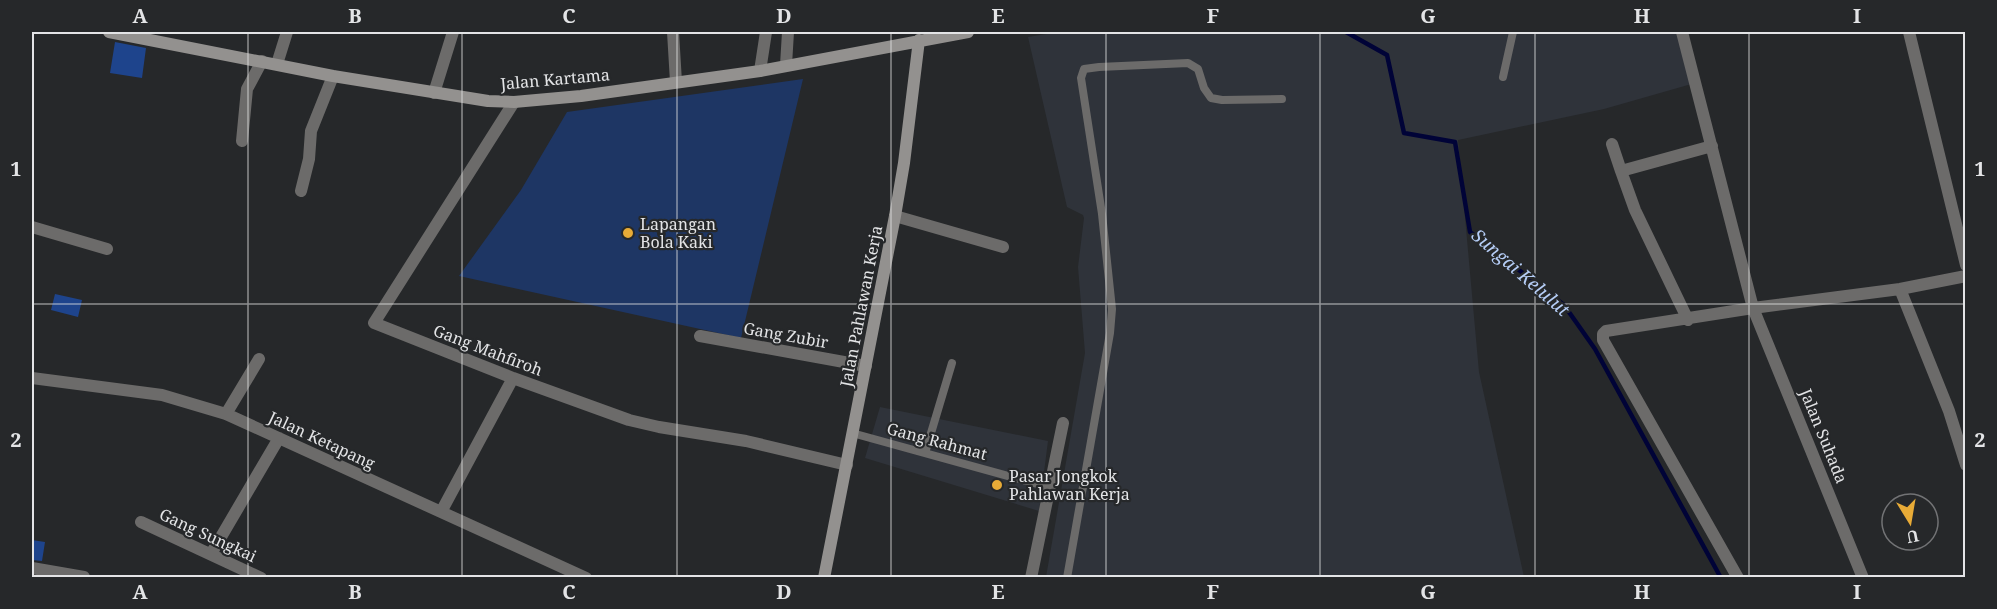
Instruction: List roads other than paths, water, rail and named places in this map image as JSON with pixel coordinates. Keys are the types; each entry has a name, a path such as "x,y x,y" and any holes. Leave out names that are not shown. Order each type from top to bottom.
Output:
{"main road":[{"name":"Jalan Kartama","path":"109,32 333,76 488,101 514,102 581,96 760,71 925,37 968,32"},
{"name":"Jalan Pahlawan Kerja","path":"824,578 895,216 925,37"}],"street":[{"path":"277,64 287,32"},
{"path":"434,93 453,32"},
{"path":"673,32 676,82"},
{"path":"760,71 766,32"},
{"path":"786,65 788,32"},
{"name":"Jalan Suhada","path":"1682,32 1753,308 1863,578"},
{"path":"1910,32 1965,265"},
{"path":"242,141 246,89 262,61"},
{"path":"301,191 309,159 311,131 333,76"},
{"name":"Gang Mahfiroh","path":"514,102 374,323 513,378 629,420 658,428 746,441 847,465"},
{"path":"1612,144 1635,210 1688,320"},
{"path":"1621,171 1712,146"},
{"path":"895,216 1003,247"},
{"path":"32,227 107,249"},
{"path":"1738,578 1636,400 1602,337 1604,333 1612,329 1900,289 1965,276"},
{"path":"1900,289 1948,411 1965,465"},
{"name":"Gang Zubir","path":"700,336 866,366"},
{"path":"226,414 260,359"},
{"name":"Jalan Ketapang","path":"32,378 162,395 226,414 586,578"},
{"path":"441,512 513,378"},
{"path":"1031,578 1063,423"},
{"path":"211,554 279,438"},
{"name":"Gang Sungkai","path":"141,522 261,578"},
{"path":"32,568 84,577"}],"lane":[{"path":"1503,77 1513,32"},
{"path":"1066,578 1110,333 1112,309 1102,214 1081,78 1084,69 1188,63 1198,69 1204,88 1211,98 1222,100 1282,99"},
{"path":"925,453 952,363"},
{"name":"Gang Rahmat","path":"852,434 1048,487"}],"waterway":[{"name":"Sungai Kelulut","path":"1346,32 1387,55 1404,133 1455,142 1470,232 1564,305 1595,349 1721,578"}],"place":[{"name":"Lapangan Bola Kaki","path":"628,233"},
{"name":"Pasar Jongkok Pahlawan Kerja","path":"997,485"}]}
